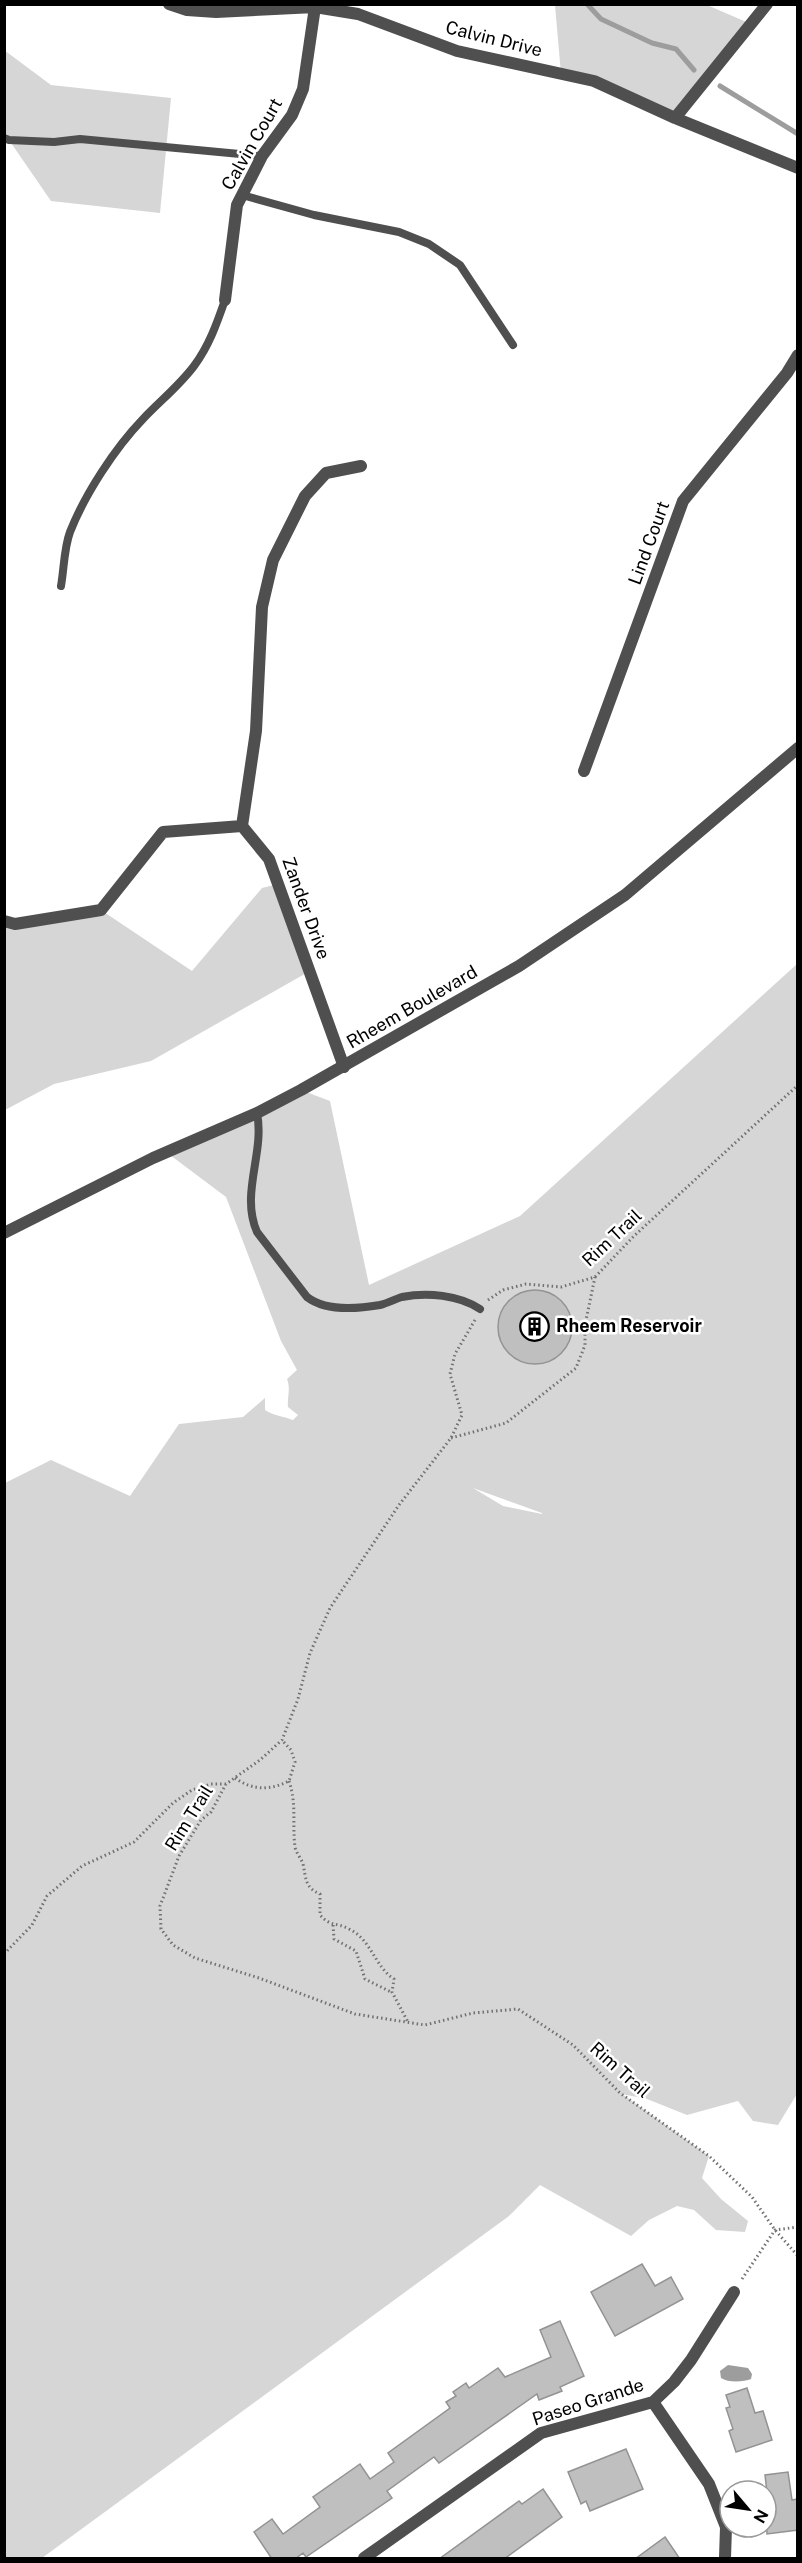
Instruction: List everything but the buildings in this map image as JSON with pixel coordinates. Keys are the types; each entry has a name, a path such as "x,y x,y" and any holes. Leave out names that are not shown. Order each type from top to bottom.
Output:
{"street":[{"name":"Calvin Drive","path":"169,4 187,9 216,12 315,7 358,14 456,51 594,81 675,118 798,168"},
{"path":"675,118 767,4"},
{"name":"Calvin Court","path":"225,300 237,205 262,156 292,115 303,89 315,7"},
{"name":"Lind Court","path":"584,771 683,501 787,373 798,356"},
{"path":"4,921 15,924 101,910 163,832 242,826 256,731 262,607 273,560 305,496 326,473 361,466"},
{"name":"Rheem Boulevard","path":"4,1233 153,1158 257,1113 344,1067 519,966 625,895 798,747"},
{"name":"Zander Drive","path":"242,826 269,859 344,1067"},
{"name":"Paseo Grande","path":"364,2559 541,2433 653,2402 674,2382 691,2360 734,2292"},
{"path":"653,2402 709,2484 726,2527 725,2559"}],"lane":[{"path":"4,138 54,142 80,139 262,156"},
{"path":"242,195 314,215 399,232 429,244 460,265 513,345"},
{"path":"61,586 70,533 92,490 142,420 172,392 195,365 212,337 225,300"},
{"path":"257,1113 260,1130 249,1207 253,1222 257,1232 307,1297 316,1304 332,1307 380,1305 403,1297 436,1296 464,1300 480,1310"}],"path":[{"name":"Rim Trail","path":"798,1085 695,1178 595,1277 561,1287 526,1284 503,1290 489,1299 480,1310 455,1354 450,1374 462,1414 450,1438 359,1562 330,1608 318,1632 298,1698 282,1740 260,1760 226,1785 211,1812 201,1820 179,1856 160,1906 161,1929 173,1946 195,1958 259,1978 356,2014 425,2025 473,2013 518,2009 573,2045 620,2093 709,2156 752,2197 775,2230 798,2256"},
{"path":"450,1438 506,1423 576,1368 585,1345 585,1325 595,1277"},
{"path":"282,1740 291,1750 296,1762 289,1781 295,1799 296,1850 303,1863 303,1876 311,1890 320,1894 320,1915 327,1923 350,1929 370,1948 384,1972 394,1979 392,1992"},
{"path":"235,1778 260,1788 274,1788 289,1781"},
{"path":"4,1954 32,1925 47,1896 82,1866 134,1842 173,1803 192,1790 211,1784 226,1785"},
{"path":"333,1925 334,1939 356,1951 365,1979 392,1992 408,2022"},
{"path":"734,2292 775,2230 798,2227"}],"shaded area":[{"path":"555,5 707,5 751,24 675,118 561,74"},
{"path":"4,50 51,85 171,98 160,213 51,201 9,140 5,138"},
{"path":"278,884 310,971 151,1061 54,1084 5,1110 4,921 101,910 192,971 262,888"},
{"path":"797,964 797,2094 778,2125 753,2121 738,2101 687,2115 647,2099 622,2094 709,2156 702,2178 721,2199 748,2221 745,2232 716,2230 694,2210 677,2206 649,2220 631,2236 540,2185 509,2216 42,2558 5,2558 5,1483 51,1460 130,1496 179,1424 243,1417 265,1398 265,1410 268,1412 293,1420 298,1415 288,1407 287,1379 297,1370 281,1341 226,1197 166,1152 301,1090 330,1101 369,1285 520,1216","holes":["473,1488 542,1513 503,1506"]},
{"path":"728,2365 748,2368 752,2374 751,2379 736,2382 721,2378 720,2371"}],"waterway":[{"path":"587,4 601,19 652,43 676,49 694,70"},
{"path":"720,86 798,134"}],"place":[{"name":"Rheem Reservoir","path":"535,1326"}]}
